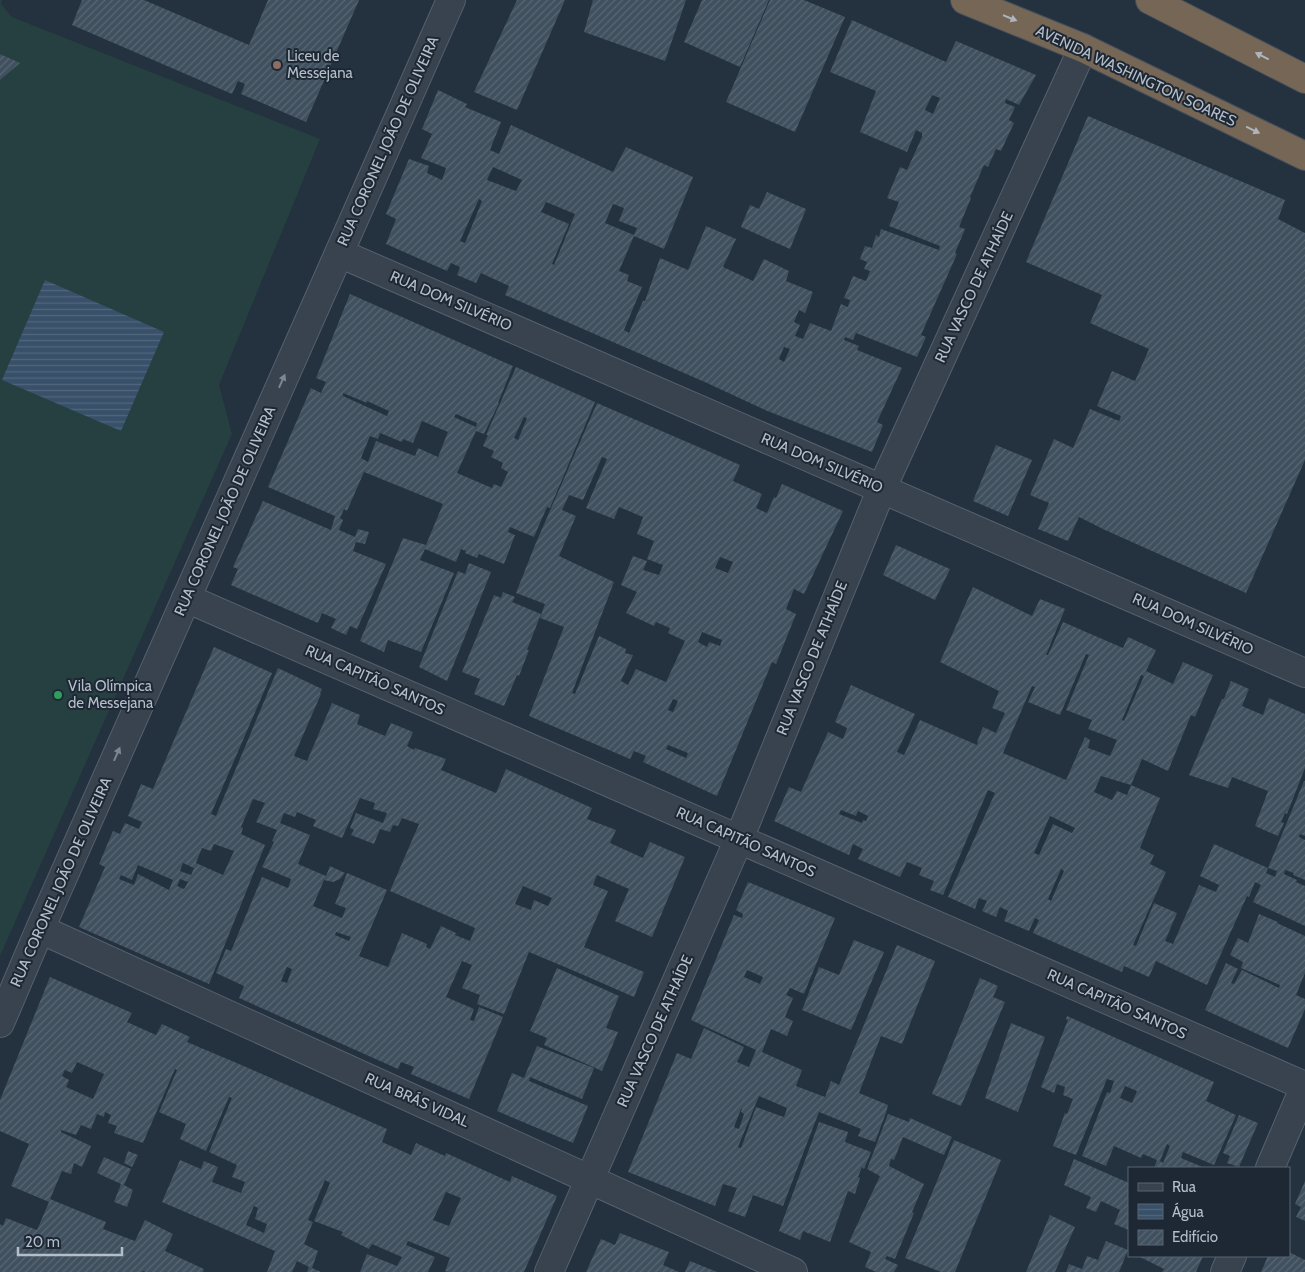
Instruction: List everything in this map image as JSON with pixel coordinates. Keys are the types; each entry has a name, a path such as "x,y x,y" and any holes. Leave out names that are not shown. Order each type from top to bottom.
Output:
{"highway":[{"name":"AVENIDA WASHINGTON SOARES","path":"965,0 1082,48 1305,156"},
{"path":"1154,1 1305,79"}],"street":[{"name":"RUA CORONEL JOÃO DE OLIVEIRA","path":"0,1023 451,0"},
{"name":"RUA VASCO DE ATHAÍDE","path":"549,1272 739,839 882,488 1082,48"},
{"name":"RUA DOM SILVÉRIO","path":"339,253 1305,673"},
{"name":"RUA CAPITÃO SANTOS","path":"186,598 1305,1086"},
{"name":"RUA BRÁS VIDAL","path":"40,929 793,1272"},
{"path":"1270,1167 1305,1086"},
{"path":"1225,1272 1232,1257"}],"green space":[{"name":"Vila Olímpica de Messejana","path":"0,0 2,0 1,4 12,17 320,139 219,385 232,434 0,956"}],"water":[{"path":"45,280 164,332 121,431 2,380"}],"building":[{"name":"Liceu de Messejana","path":"82,0 144,0 249,45 268,0 359,0 306,122 241,94 245,84 238,81 232,94 72,25"},
{"path":"517,0 565,0 517,110 474,92"},
{"path":"593,0 686,0 665,61 584,32"},
{"path":"702,0 769,0 740,67 684,42"},
{"path":"770,0 804,0 845,17 795,132 726,102"},
{"path":"852,20 946,62 956,41 1036,75 1019,105 1006,99 1005,103 1015,107 1009,120 1014,123 1001,151 996,149 988,167 984,165 970,197 959,227 965,229 955,253 957,254 921,335 926,337 917,357 856,333 853,340 845,337 844,340 859,346 857,350 902,368 877,422 883,425 872,452 765,410 505,295 509,286 481,273 476,283 457,275 460,267 451,263 447,271 386,244 396,219 386,214 409,159 429,166 427,173 442,180 446,168 421,158 432,134 422,129 438,90 467,104 465,107 501,122 490,150 499,154 511,125 613,172 626,147 693,177 664,249 634,236 619,271 629,275 627,281 642,287 624,330 629,333 643,301 645,301 660,258 688,270 706,226 736,239 723,267 753,281 764,259 789,271 786,281 813,292 805,313 799,310 794,322 800,325 795,336 803,339 810,323 831,331 841,304 848,307 850,300 844,298 853,276 866,281 870,271 864,269 867,262 860,259 865,246 872,248 876,235 879,237 881,229 939,250 940,246 889,226 899,202 887,198 900,167 907,170 922,137 922,133 916,130 907,152 860,132 876,91 830,72","holes":["932,95 940,98 933,114 925,110","493,167 522,180 516,191 487,180","479,199 482,201 465,243 460,241","546,202 575,214 554,265 552,264 569,224 541,212","613,204 624,208 619,221 637,228 634,235 605,223","784,347 790,349 784,362 779,359"]},
{"path":"0,54 20,63 0,80"},
{"path":"1088,116 1285,200 1278,219 1305,233 1305,460 1246,593 1079,517 1068,541 1038,529 1049,503 1030,495 1054,439 1073,448 1090,409 1119,421 1121,416 1097,406 1112,371 1135,381 1149,349 1090,323 1102,295 1026,262"},
{"path":"767,192 806,209 790,249 741,227 750,205 759,209"},
{"path":"350,294 513,366 499,403 484,434 476,431 457,473 492,488 494,484 501,487 508,472 501,468 503,463 491,457 494,451 483,446 516,367 595,402 550,508 547,507 534,537 510,527 508,532 515,535 504,564 479,554 477,558 465,553 466,551 461,549 456,562 425,549 420,560 454,573 421,652 388,640 384,652 360,641 403,538 426,545 443,504 364,472 347,511 344,509 340,518 343,520 339,530 355,537 358,529 369,532 365,544 356,542 353,551 386,564 357,629 350,626 346,635 331,628 336,619 322,613 318,623 231,585 238,569 233,567 263,501 331,530 335,516 268,487 311,388 321,393 326,382 316,378","holes":["343,393 389,411 387,416 343,396","456,414 477,423 476,427 454,417","524,417 527,418 518,440 514,438","422,421 448,432 438,457 418,448 415,456 376,441 368,462 361,458 370,436 378,439 380,433 402,442 403,439 413,443"]},
{"path":"597,403 740,465 733,481 762,494 756,508 767,513 782,484 843,511 804,594 794,589 786,609 796,614 776,664 772,662 717,796 643,762 646,756 634,751 630,759 529,716 564,627 540,618 545,604 516,593","holes":["602,457 607,459 586,508 614,519 619,507 643,517 637,534 654,541 647,559 663,565 659,575 643,570 647,561 633,556 621,585 637,592 626,613 654,626 656,622 670,628 668,633 685,641 666,682 636,669 628,685 621,681 633,655 625,653 626,649 599,636 575,694 572,693 614,582 559,556 576,516 562,510 569,495 583,500","720,557 733,562 728,573 715,568","702,632 722,640 720,646 709,642 707,647 698,642","673,699 678,701 673,712 668,710","668,745 688,753 686,758 666,749"]},
{"path":"996,445 1032,460 1008,516 973,501"},
{"path":"896,545 950,569 935,600 883,575"},
{"path":"469,563 491,572 447,681 419,667 458,571 465,574"},
{"path":"973,587 1032,616 1040,599 1065,609 1046,655 1048,655 1063,622 1123,648 1128,637 1156,650 1146,671 1173,684 1183,662 1213,675 1195,717 1191,715 1168,771 1142,759 1131,785 1160,798 1140,848 1154,855 1150,864 1166,872 1133,945 1136,946 1154,903 1177,913 1165,941 1173,944 1199,885 1216,892 1219,885 1200,876 1214,844 1268,868 1304,781 1305,836 1300,834 1299,837 1305,840 1305,880 1285,870 1284,874 1305,886 1305,926 1253,902 1261,885 1255,882 1207,985 1156,961 1149,977 1124,966 1122,972 1033,933 1039,920 1035,918 1029,931 1004,921 1008,911 1000,907 996,917 982,911 987,901 979,898 975,909 948,897 995,793 988,790 943,895 930,890 934,881 919,875 922,868 907,862 900,877 858,859 863,849 853,844 849,855 774,821 789,787 801,792 828,732 843,739 847,728 835,722 851,685 915,714 897,752 904,755 920,720 977,745 983,727 996,733 1005,713 992,708 999,691 940,662","holes":["1086,654 1089,655 1066,710 1092,720 1088,729 1117,740 1110,756 1088,748 1090,740 1085,737 1066,780 1003,753 1032,686 1035,687 1028,702 1060,715","1141,675 1144,676 1124,721 1122,720","1101,776 1131,785 1127,795 1117,791 1112,800 1094,792","841,810 856,816 858,811 868,816 866,821 863,820 862,823 839,814","1050,816 1075,828 1072,833 1053,824 1039,855 1034,853","1268,868 1277,871 1275,877 1266,873","1061,869 1064,871 1051,901 1048,899"]},
{"path":"503,592 515,597 512,602 541,614 519,676 517,675 504,706 474,694 480,679 462,672 494,595 501,598"},
{"path":"214,647 272,673 211,814 216,816 278,668 322,689 294,756 307,761 332,703 360,715 357,724 385,736 391,723 413,732 407,746 414,750 415,748 446,759 441,770 496,793 506,769 592,808 587,819 616,830 610,843 643,858 650,842 685,857 652,937 615,921 629,889 597,875 593,885 608,891 584,947 644,972 634,997 529,952 504,1014 477,1004 480,995 462,988 472,965 462,961 446,997 474,1009 470,1020 474,1021 479,1007 503,1017 469,1099 411,1074 414,1067 401,1062 398,1069 239,998 244,986 216,973 226,949 231,951 262,877 288,888 291,879 262,867 274,842 272,841 277,830 256,822 265,803 253,799 241,827 243,828 241,834 265,845 209,984 79,927 105,867 99,864 113,831 120,834 125,823 139,829 142,822 128,816 141,784 153,789","holes":["360,798 375,803 373,809 387,813 383,823 356,813 350,828 354,830 351,835 374,844 380,829 390,832 393,825 398,826 402,818 419,824 390,891 475,928 470,941 455,935 456,933 441,926 430,949 426,947 427,944 402,933 388,967 359,956 387,890 347,873 335,904 346,908 342,918 313,906 324,880 333,882 340,879 345,873 330,866 326,876 298,864 310,835 280,823 284,813 295,817 297,812 316,820 313,826 342,838","214,844 234,851 223,875 196,863 202,848 211,851","183,863 194,868 191,875 180,871","138,865 173,880 169,890 138,874 134,885 119,879 121,875 132,880","180,879 188,882 184,889 177,886","523,886 552,898 548,906 534,900 531,910 515,904","336,932 351,937 349,941 335,935","287,967 292,969 287,983 281,981"]},
{"path":"1231,681 1249,689 1242,706 1263,715 1269,698 1305,714 1305,768 1287,814 1285,813 1281,822 1284,823 1278,836 1255,826 1268,791 1232,777 1228,788 1189,775"},
{"path":"748,882 835,918 804,994 790,988 786,995 793,998 785,1017 793,1021 787,1036 771,1029 762,1052 802,1070 796,1086 825,1097 831,1081 839,1085 897,945 935,961 902,1044 881,1036 859,1093 888,1105 875,1142 858,1136 861,1129 819,1112 783,1206 753,1195 745,1217 728,1211 737,1188 723,1184 715,1206 628,1172 677,1053 691,1059 704,1028 744,1047 737,1062 749,1067 756,1050 691,1020 734,915 742,918 743,914 736,910","holes":["747,970 763,977 760,984 744,977","759,1096 787,1108 784,1117 756,1107 741,1148 738,1147","741,1109 742,1109 741,1112 744,1114 739,1129 734,1127"]},
{"path":"1259,914 1305,936 1305,973 1296,995 1305,999 1305,1009 1288,1048 1205,1010 1226,963 1238,969 1231,983 1234,984 1242,970 1279,988 1280,985 1241,968 1243,962 1230,955 1238,938 1248,943"},
{"path":"854,940 884,952 851,1030 802,1010 819,967 839,975"},
{"path":"557,968 619,996 606,1028 618,1032 602,1071 544,1045 547,1038 530,1031"},
{"path":"50,977 132,1013 127,1022 156,1035 162,1024 190,1037 187,1042 387,1129 382,1142 411,1155 416,1143 445,1156 446,1153 510,1182 512,1176 557,1196 524,1272 448,1272 445,1271 450,1258 408,1241 406,1245 435,1257 428,1272 360,1272 367,1254 397,1266 402,1257 372,1244 369,1249 341,1235 343,1232 314,1221 330,1183 325,1180 308,1220 313,1222 304,1244 318,1251 312,1268 321,1272 307,1272 309,1267 297,1261 292,1272 267,1272 275,1251 162,1202 180,1160 201,1169 204,1161 218,1167 212,1182 241,1193 245,1182 232,1177 237,1165 209,1152 232,1098 229,1097 206,1151 180,1139 186,1124 159,1112 177,1070 175,1069 143,1143 114,1133 117,1126 108,1123 111,1115 105,1112 104,1117 97,1114 91,1129 81,1125 76,1135 61,1130 61,1132 91,1146 82,1167 74,1163 71,1174 62,1171 50,1199 106,1222 103,1229 135,1241 145,1220 173,1234 165,1251 204,1269 203,1272 0,1272 0,1224 3,1226 6,1218 37,1230 49,1202 11,1186 29,1144 0,1131 0,1100","holes":["77,1062 104,1074 93,1099 66,1087 69,1080 62,1076 65,1070 72,1073","446,1192 461,1198 449,1226 433,1220","254,1206 258,1208 255,1219 267,1224 264,1233 246,1225"]},
{"path":"980,978 998,986 993,997 1005,1002 961,1106 932,1094"},
{"path":"1067,1016 1214,1082 1206,1101 1236,1115 1214,1165 1183,1152 1181,1158 1203,1167 1154,1167 1157,1160 1143,1154 1141,1158 1114,1146 1106,1166 1082,1156 1107,1092 1110,1093 1114,1081 1107,1079 1076,1155 1053,1146 1065,1113 1067,1114 1073,1099 1063,1095 1065,1087 1057,1084 1054,1093 1041,1087 1068,1020 1066,1019","holes":["1125,1086 1137,1091 1132,1103 1120,1098","1167,1144 1170,1146 1163,1163 1160,1161"]},
{"path":"1011,1023 1045,1037 1018,1112 985,1098"},
{"path":"537,1046 594,1068 582,1099 530,1077 529,1081 588,1106 573,1143 497,1111 512,1073 524,1078"},
{"path":"888,1114 909,1122 910,1118 952,1137 944,1155 903,1137 894,1160 891,1159 889,1166 924,1184 895,1259 887,1256 885,1259 898,1265 894,1272 876,1272 865,1267 871,1252 849,1242 880,1176 867,1169"},
{"path":"1239,1115 1258,1123 1239,1167 1227,1163 1230,1156 1223,1153"},
{"path":"819,1122 848,1132 845,1142 871,1152 864,1169 862,1167 858,1177 860,1178 855,1194 848,1191 830,1242 803,1231 800,1240 779,1231"},
{"path":"954,1140 1001,1160 955,1272 941,1272 905,1258"},
{"path":"128,1151 138,1155 132,1167 124,1163"},
{"path":"104,1157 131,1169 124,1185 133,1190 127,1207 114,1202 121,1184 97,1173"},
{"path":"1074,1159 1128,1183 1128,1230 1114,1224 1120,1210 1101,1201 1096,1212 1086,1208 1091,1197 1064,1185"},
{"path":"1305,1181 1305,1221 1296,1217 1301,1207 1295,1204"},
{"path":"1050,1215 1075,1227 1055,1272 1026,1272"},
{"path":"620,1233 669,1252 663,1265 679,1272 586,1272 601,1239 615,1245"},
{"path":"1106,1241 1128,1250 1119,1272 1066,1272 1069,1264 1082,1269 1087,1256 1098,1260"},
{"path":"1290,1252 1305,1260 1305,1272 1261,1272 1268,1257 1290,1257"},
{"path":"1140,1257 1203,1257 1196,1272 1162,1272 1164,1269"},
{"path":"690,1261 717,1272 685,1272"}],"place":[{"name":"Liceu de Messejana","path":"277,65"},
{"name":"Vila Olímpica de Messejana","path":"58,695"}]}
